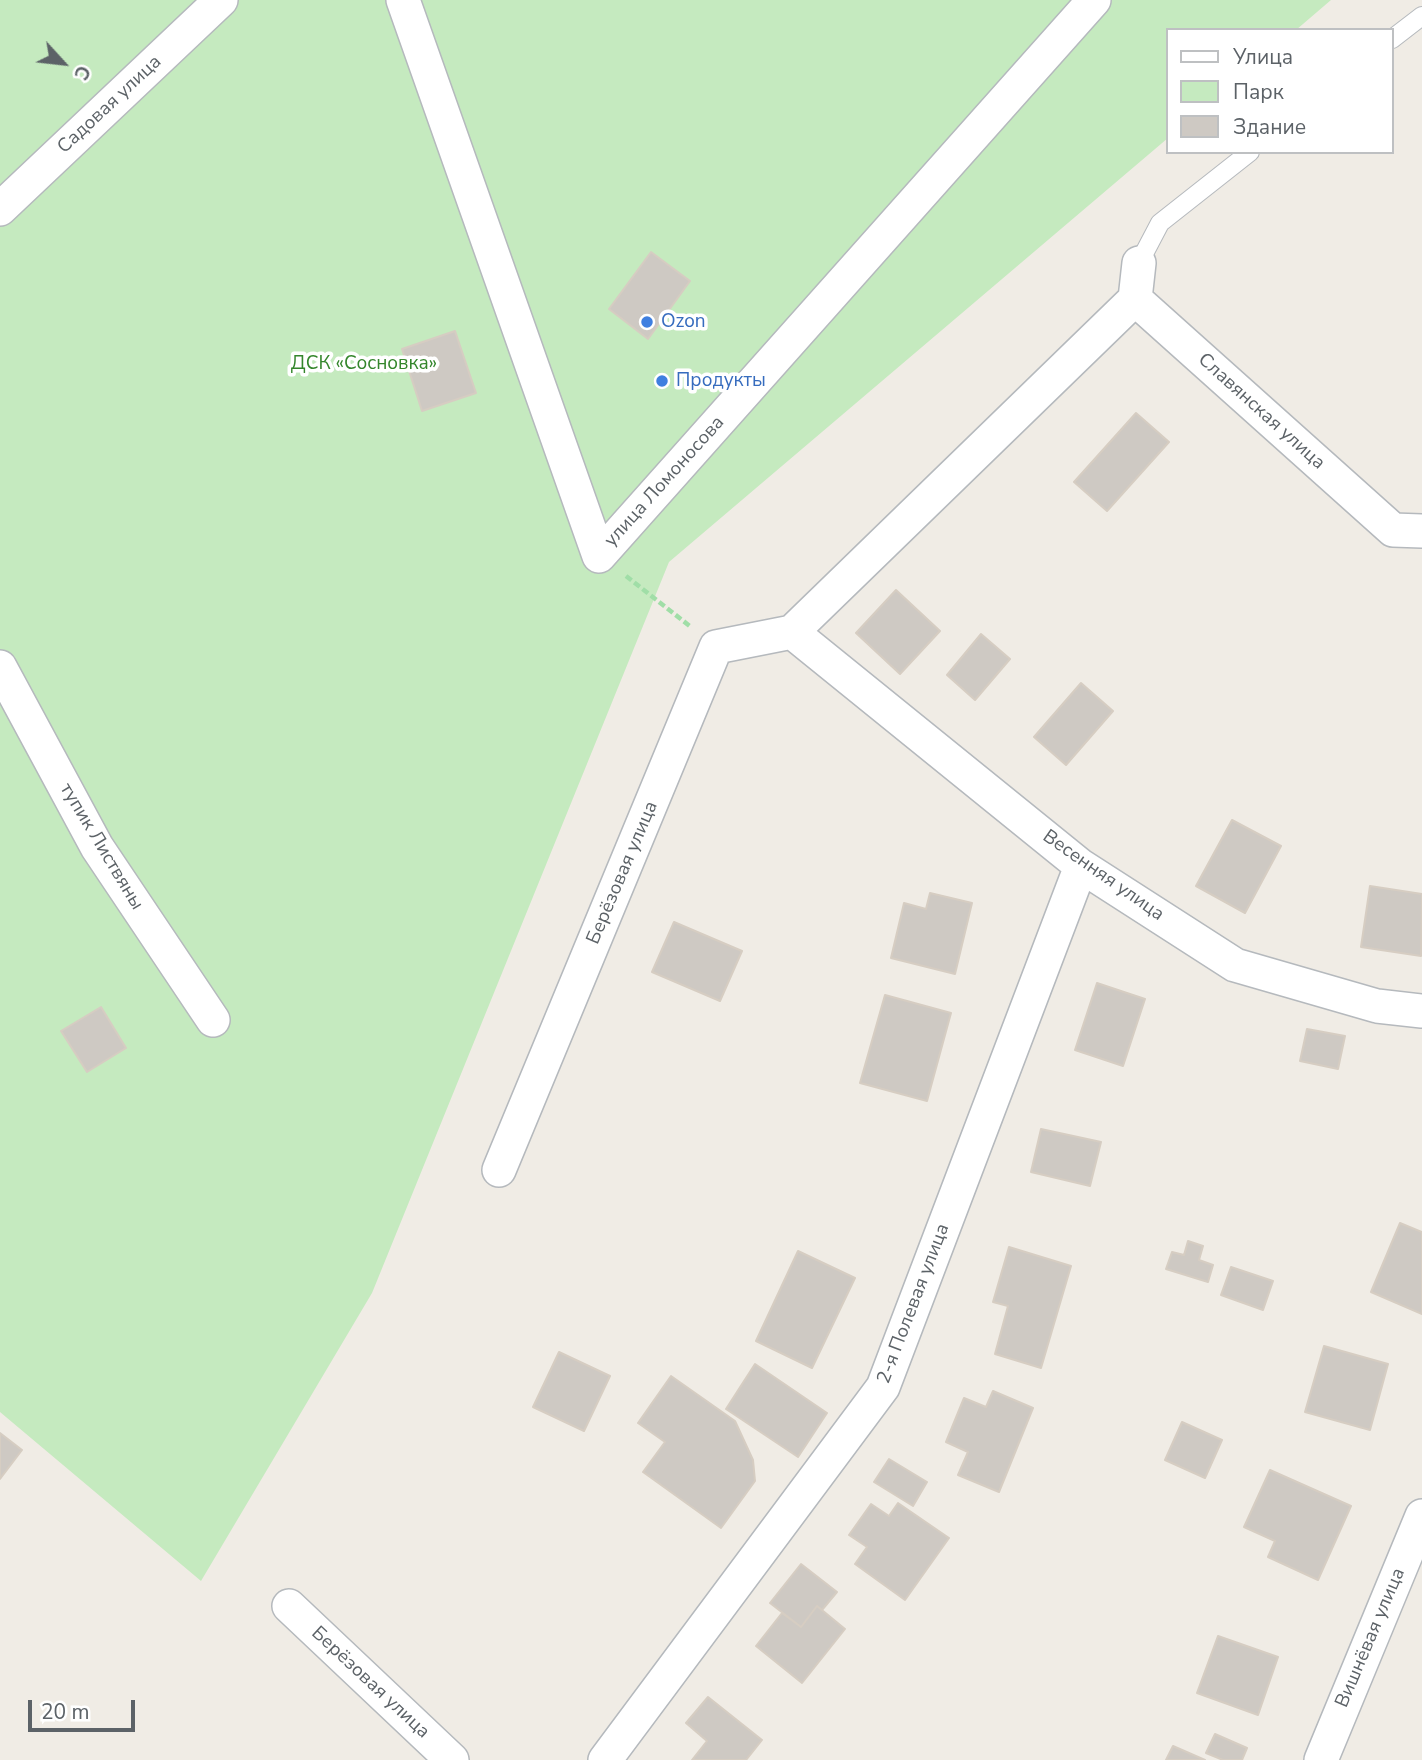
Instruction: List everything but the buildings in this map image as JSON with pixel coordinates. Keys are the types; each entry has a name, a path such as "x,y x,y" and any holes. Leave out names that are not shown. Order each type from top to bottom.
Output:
{"street":[{"name":"Садовая улица","path":"0,209 221,0"},
{"name":"улица Ломоносова","path":"403,0 599,556 1094,0"},
{"path":"716,647 792,632 1135,299 1139,263"},
{"name":"Славянская улица","path":"1135,299 1392,530 1422,531"},
{"name":"Весенняя улица","path":"792,632 1081,866 1235,965 1377,1006 1422,1011"},
{"name":"Берёзовая улица","path":"499,1170 716,647"},
{"name":"тупик Листвяны","path":"0,667 97,847 213,1020"},
{"name":"2-я Полевая улица","path":"605,1760 883,1387 1081,866"},
{"name":"Вишнёвая улица","path":"1321,1760 1422,1516"},
{"name":"Берёзовая улица","path":"289,1606 452,1760"}],"lane":[{"path":"1394,37 1422,16"},
{"path":"1139,263 1160,223 1247,154"}],"path":[{"path":"599,556 716,647"}],"green space":[{"name":"ДСК «Сосновка»","path":"0,0 1331,0 1298,28 1166,28 1166,140 669,562 372,1293 201,1581 0,1412"}],"place":[{"name":"Ozon","path":"647,322"},
{"name":"Продукты","path":"662,381"}]}
